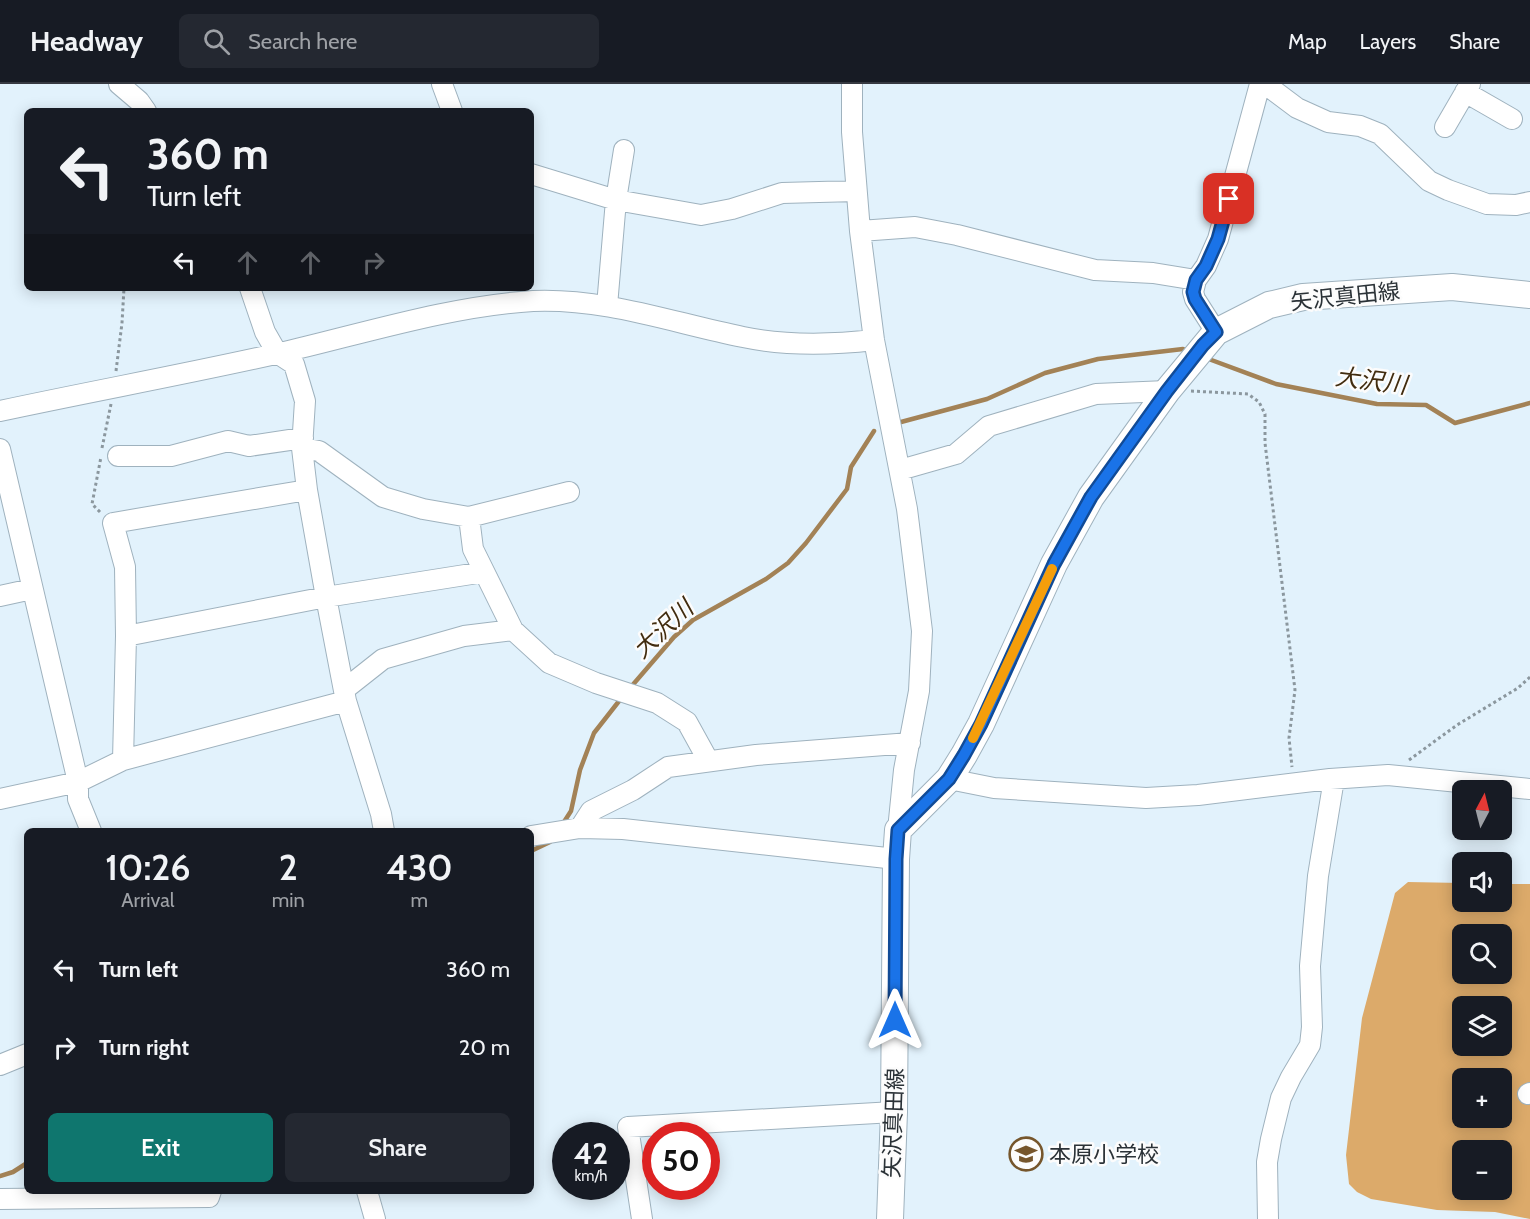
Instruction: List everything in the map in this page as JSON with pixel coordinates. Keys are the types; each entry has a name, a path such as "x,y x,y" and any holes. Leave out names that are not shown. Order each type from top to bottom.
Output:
{"main road":[{"name":"矢沢真田線","path":"890,1219 898,830 949,779 981,724 1054,564 1091,497 1203,345 1216,332 1269,305 1303,297 1452,287 1530,295"}],"street":[{"path":"119,84 139,100 144,108"},
{"path":"442,84 451,108"},
{"path":"852,84 852,132 860,231 874,340 912,539 922,631 919,691 904,771 898,830"},
{"path":"1216,332 1193,292 1196,280 1206,266 1218,239 1260,84"},
{"path":"1265,84 1297,108 1328,122 1360,126 1380,134 1429,181 1448,190 1487,204 1516,205 1530,202"},
{"path":"1445,127 1467,88 1512,119"},
{"path":"607,306 616,200 624,150"},
{"path":"534,175 616,200 701,215 732,209 782,193 856,191"},
{"path":"860,231 915,227 957,235 1095,270 1153,273 1196,280"},
{"path":"251,291 265,332 277,354 294,364 305,401 302,443 307,490 326,597 346,695 383,828"},
{"path":"0,411 277,354 489,306 534,301 607,306 744,338 792,344 833,344 874,340"},
{"path":"900,470 956,454 988,426 1096,394 1167,391"},
{"path":"118,456 171,456 228,441 249,446 302,443 319,451 383,497 423,509 469,517 569,492"},
{"path":"0,449 78,782 78,799 90,828"},
{"path":"123,760 125,567 113,523 307,490"},
{"path":"469,517 473,549 513,630 549,663 596,683 657,702 687,722 708,760"},
{"path":"126,636 326,597 484,572"},
{"path":"0,596 33,589"},
{"path":"0,799 78,782 123,760 346,695 383,659 464,636 513,630"},
{"path":"580,828 591,811 633,790 668,767 708,760 737,759 756,754 910,744"},
{"path":"949,779 994,788 1146,798 1388,775 1530,789"},
{"path":"1268,1219 1266,1162 1271,1139 1281,1098 1310,1045 1312,1027 1310,966 1318,876 1334,779"},
{"path":"534,836 580,828 623,829 896,859"},
{"path":"0,1065 24,1055"},
{"path":"642,1219 628,1128 894,1112"},
{"path":"0,1198 209,1197 210,1194"},
{"path":"368,1194 375,1219"}],"path":[{"path":"113,523 92,504 114,386 124,291"},
{"path":"1167,391 1248,394 1259,402 1265,414 1264,443 1294,690 1289,738 1294,784"},
{"path":"1388,775 1456,725 1518,688 1530,677"}],"shaded area":[{"path":"1408,882 1452,883 1452,912 1512,912 1512,884 1530,884 1530,1219 1495,1212 1437,1210 1371,1199 1357,1192 1349,1184 1346,1155 1362,1018 1395,893"}],"waterway":[{"name":"大沢川","path":"901,422 987,399 1045,373 1098,359 1183,349 1187,351"},
{"name":"大沢川","path":"1206,358 1276,384 1377,404 1426,405 1455,423 1530,403"},
{"name":"大沢川","path":"630,688 674,637 693,620 766,579 788,563 847,489 851,467 874,431"},
{"name":"大沢川","path":"562,825 571,811 580,770 594,733 623,696"},
{"name":"大沢川","path":"534,850 550,842"},
{"name":"大沢川","path":"0,1176 13,1172 24,1165"}],"slow traffic":[{"path":"973,738 1052,569"}],"place":[{"name":"本原小学校","path":"1026,1154"}],"route":[{"path":"895,1020 898,830 949,779 964,755 981,724 1054,564 1091,497 1167,391 1216,332 1193,292 1196,280 1206,266 1218,239 1229,199"}]}
